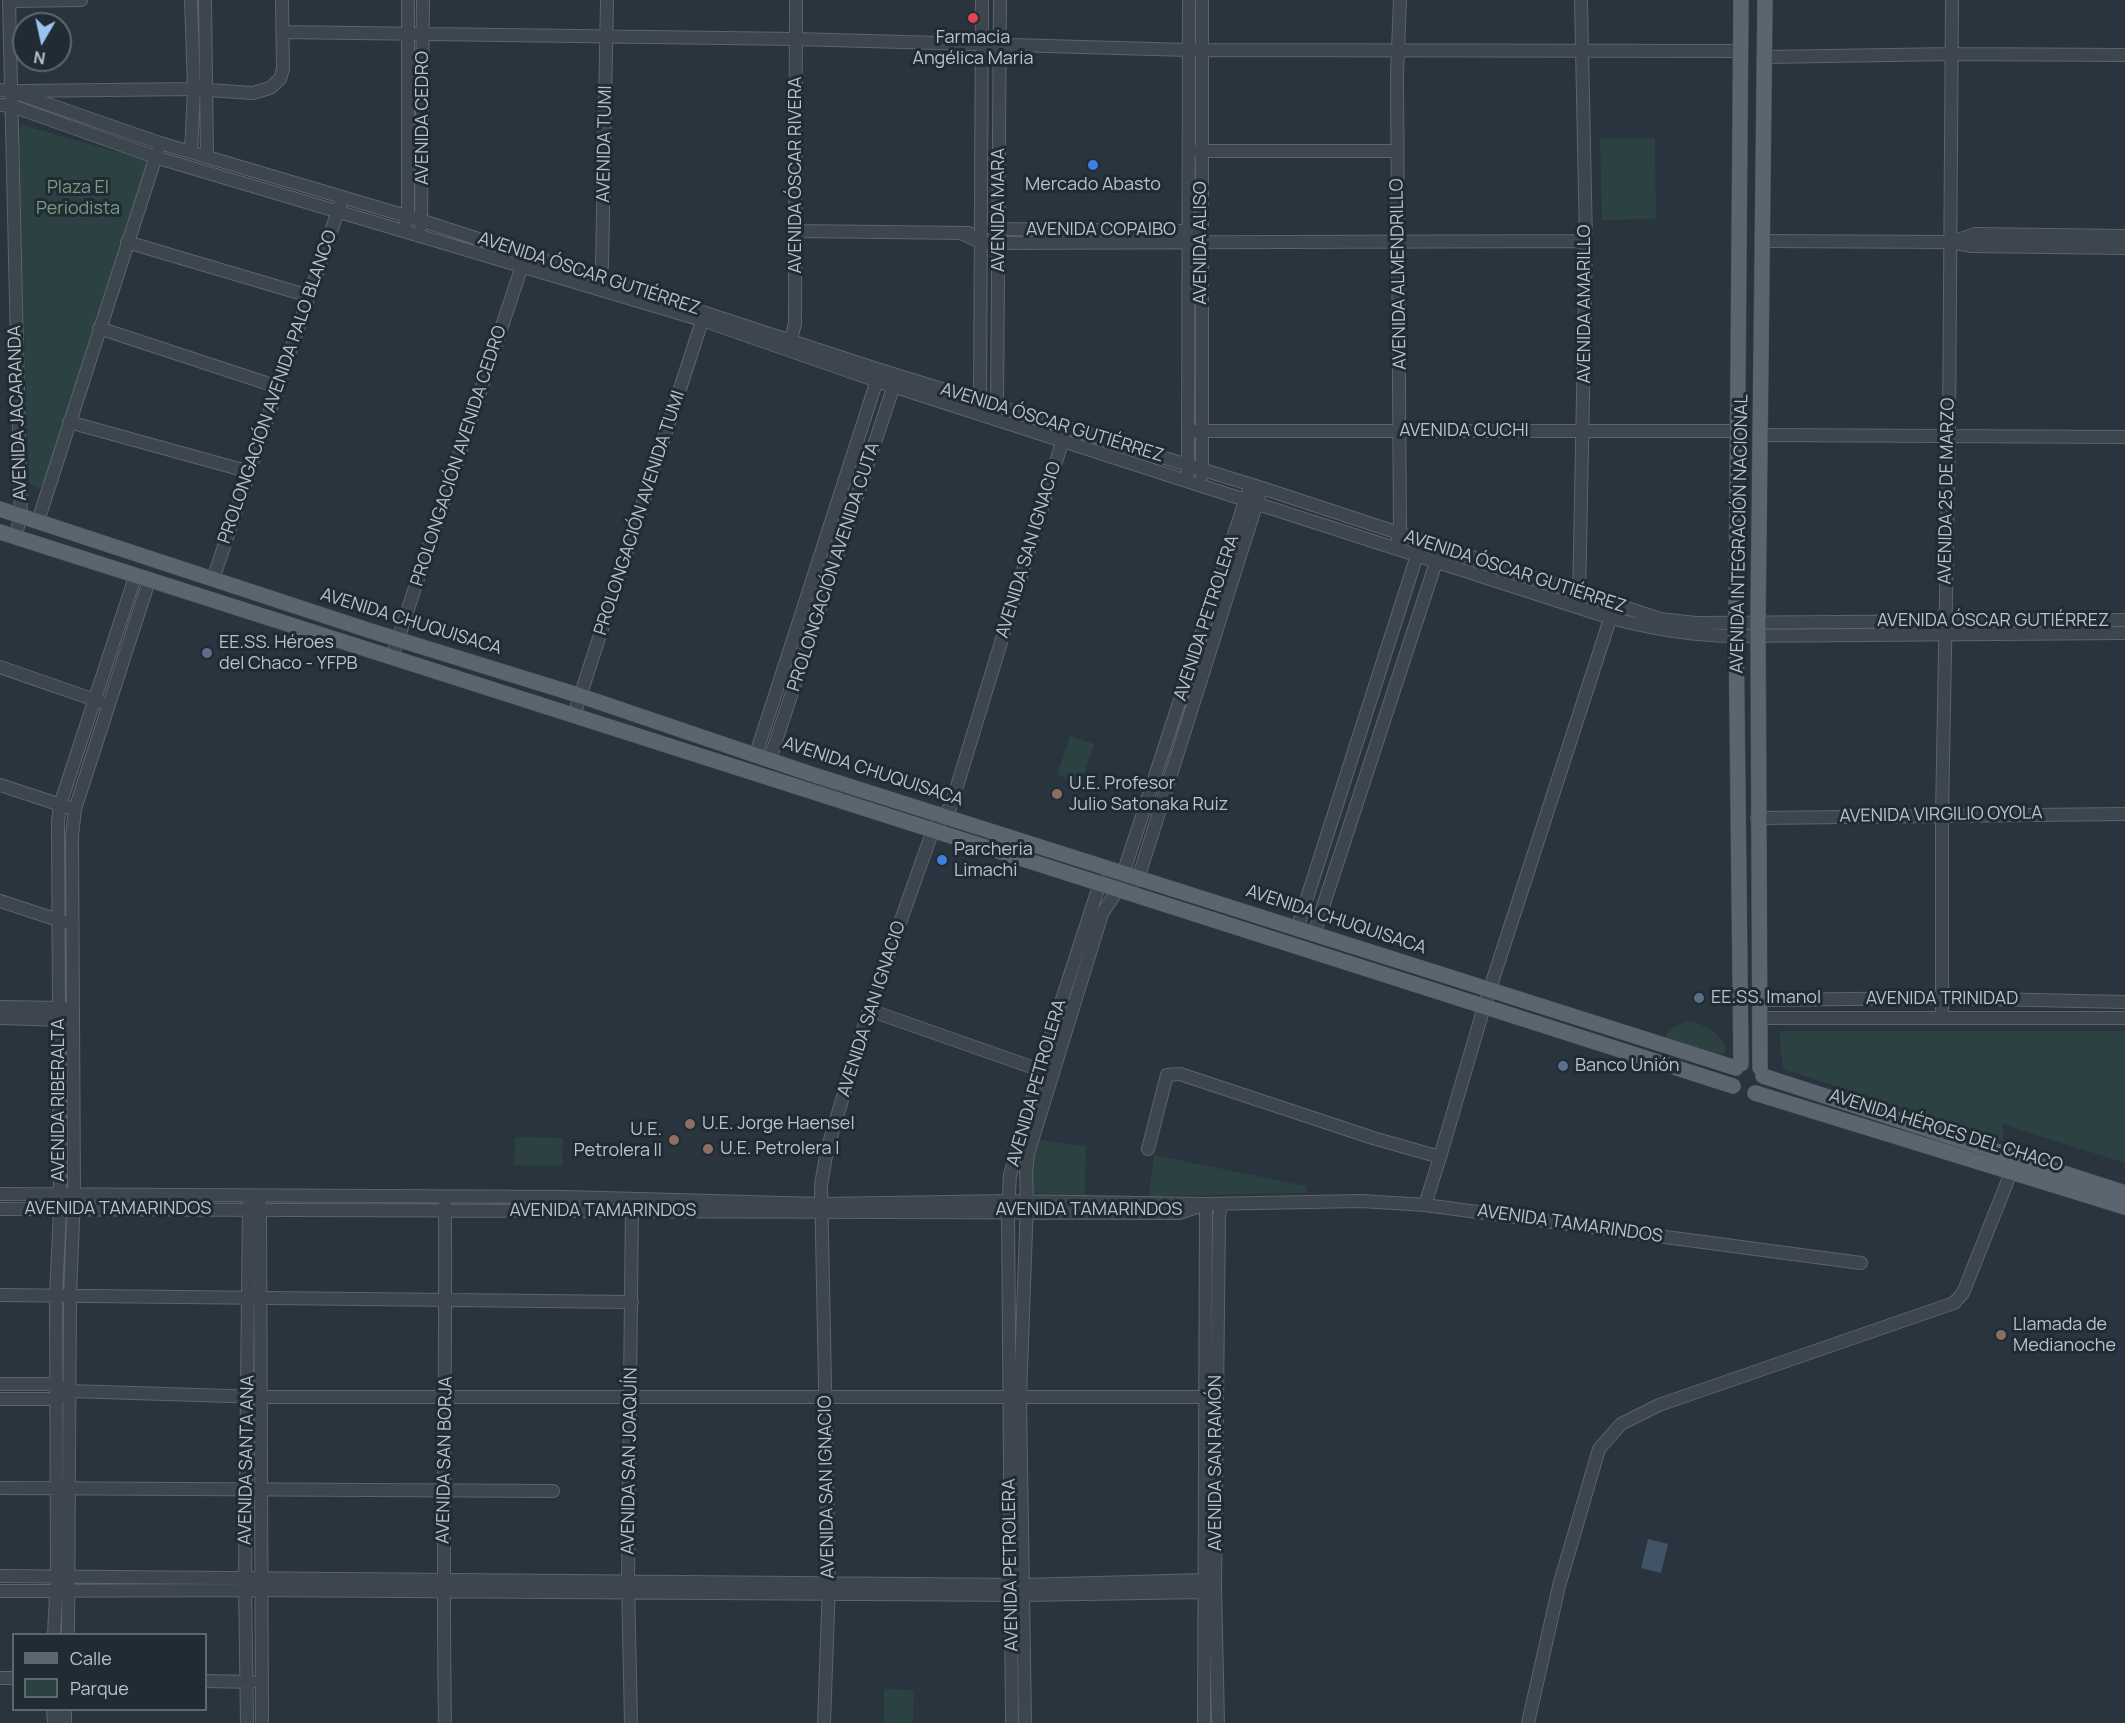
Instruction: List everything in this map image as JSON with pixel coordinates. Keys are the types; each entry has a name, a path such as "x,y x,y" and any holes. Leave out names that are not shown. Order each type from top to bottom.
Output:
{"main road":[{"name":"AVENIDA INTEGRACIÓN NACIONAL","path":"1739,1066 1736,629 1741,0"},
{"name":"AVENIDA INTEGRACIÓN NACIONAL","path":"1761,1072 1757,818 1762,435 1761,241 1766,0"},
{"name":"AVENIDA CHUQUISACA","path":"0,509 398,640 581,696 811,774 1124,871 1489,990 1739,1066"},
{"name":"AVENIDA CHUQUISACA","path":"0,532 1733,1086"},
{"path":"1751,1063 1761,1072 1762,1086 1755,1093 1745,1094 1733,1086 1732,1076 1739,1066 1751,1063"},
{"name":"AVENIDA HÉROES DEL CHACO","path":"1761,1072 2125,1193"},
{"name":"AVENIDA HÉROES DEL CHACO","path":"1755,1093 2012,1170 2125,1207"}],"street":[{"path":"9,0 81,0"},
{"name":"AVENIDA JACARANDA","path":"9,0 5,91 21,516 15,537"},
{"path":"191,0 207,156"},
{"path":"191,152 200,91 205,0"},
{"path":"5,91 253,93 270,88 280,79 283,69 282,0"},
{"name":"AVENIDA CEDRO","path":"403,231 408,217 408,0"},
{"name":"AVENIDA CEDRO","path":"419,236 423,221 423,0"},
{"name":"AVENIDA TUMI","path":"598,284 602,266 607,0"},
{"name":"AVENIDA ÓSCAR RIVERA","path":"789,344 795,324 796,0"},
{"name":"AVENIDA MARA","path":"978,413 982,400 982,0"},
{"name":"AVENIDA MARA","path":"996,419 999,406 1000,0"},
{"name":"AVENIDA ALISO","path":"1188,480 1188,465 1195,431 1201,241 1189,50 1189,0"},
{"name":"AVENIDA ALISO","path":"1202,0 1202,50 1188,231 1195,431 1202,485"},
{"name":"AVENIDA ALMENDRILLO","path":"1396,547 1400,534 1401,430 1397,151 1400,0"},
{"name":"AVENIDA AMARILLO","path":"1579,608 1586,241 1581,0"},
{"name":"AVENIDA 25 DE MARZO","path":"1942,1018 1942,814 1949,436 1952,0"},
{"path":"282,32 796,39 1189,50 1741,51"},
{"path":"1766,57 1952,54 2125,55"},
{"name":"AVENIDA ÓSCAR GUTIÉRREZ","path":"5,91 160,143 423,221 524,261"},
{"name":"AVENIDA ÓSCAR GUTIÉRREZ","path":"6,105 155,157 419,236 524,261 704,316 896,380 982,400 1660,619 1736,629 1944,627 2125,620"},
{"path":"38,521 160,143"},
{"path":"1195,151 1397,151"},
{"name":"PROLONGACIÓN AVENIDA PALO BLANCO","path":"213,579 343,196"},
{"name":"AVENIDA COPAIBO","path":"796,231 963,234 982,229 1188,231 1201,241"},
{"name":"AVENIDA COPAIBO","path":"963,234 982,243 1586,241"},
{"path":"1951,242 1975,234 2125,236"},
{"path":"1761,241 1951,242 1972,246 2125,248"},
{"path":"127,242 309,296"},
{"name":"PROLONGACIÓN AVENIDA CEDRO","path":"392,657 524,261"},
{"name":"PROLONGACIÓN AVENIDA TUMI","path":"574,715 704,316"},
{"path":"99,328 278,387"},
{"name":"PROLONGACIÓN AVENIDA CUTA","path":"763,756 879,375"},
{"name":"AVENIDA ÓSCAR GUTIÉRREZ","path":"896,380 978,413 1062,441 1251,500 1611,618 1659,631 1695,636 1736,629"},
{"name":"PROLONGACIÓN AVENIDA CUTA","path":"763,756 896,380"},
{"path":"69,422 250,472"},
{"name":"AVENIDA SAN IGNACIO","path":"824,1723 828,1589 821,1185 827,1150 869,1010 933,830 951,806 1067,428"},
{"name":"AVENIDA CUCHI","path":"1195,431 1738,431"},
{"path":"1762,435 2125,437"},
{"name":"AVENIDA PETROLERA","path":"1124,871 1256,487"},
{"name":"AVENIDA PETROLERA","path":"1015,1398 1027,1207 1028,1154 1102,914 1118,889 1131,885 1139,876 1251,500"},
{"path":"1297,928 1421,542"},
{"path":"1314,934 1441,548"},
{"name":"AVENIDA RIBERALTA","path":"54,1633 55,1592 63,1577 70,1486 70,1296 66,1210 58,1195 60,804 94,700 142,579"},
{"name":"AVENIDA RIBERALTA","path":"68,1633 69,1593 63,1577 57,1487 55,1384 56,1295 66,1210 74,1196 72,836 75,809 108,704 142,579"},
{"path":"1425,1205 1489,990 1615,606"},
{"name":"AVENIDA ÓSCAR GUTIÉRREZ","path":"1944,627 2125,633"},
{"path":"0,667 108,704"},
{"path":"805,790 811,774"},
{"path":"0,785 75,809"},
{"name":"AVENIDA VIRGILIO OYOLA","path":"1757,818 1942,814 2125,814"},
{"path":"1100,883 1117,879 1124,871"},
{"name":"AVENIDA PETROLERA","path":"1012,1723 1017,1590 1015,1398 1008,1206 1010,1175 1040,1070 1100,883"},
{"path":"0,901 73,925"},
{"name":"AVENIDA TRINIDAD","path":"1759,1000 1942,998 2125,1002"},
{"path":"0,1007 59,1014"},
{"path":"869,1010 1040,1070"},
{"path":"0,1018 72,1014"},
{"name":"AVENIDA TRINIDAD","path":"1759,1018 2125,1017"},
{"path":"1053,1028 1067,1033"},
{"path":"1148,1149 1162,1085 1167,1075 1180,1074 1373,1138 1440,1157"},
{"path":"1528,1723 1559,1586 1599,1449 1621,1424 1659,1405 1954,1303 1963,1293 2012,1170"},
{"name":"AVENIDA TAMARINDOS","path":"0,1194 255,1202 822,1208 1008,1206 1179,1213 1206,1204 1361,1202 1425,1205 1861,1263"},
{"name":"AVENIDA TAMARINDOS","path":"0,1209 66,1210 255,1202"},
{"name":"AVENIDA SANTA ANA","path":"255,1202 255,1298 261,1397 262,1723"},
{"name":"AVENIDA SAN BORJA","path":"445,1204 446,1488 443,1587 445,1723"},
{"name":"AVENIDA SAN RAMÓN","path":"1204,1723 1209,1586 1210,1397 1206,1204"},
{"name":"AVENIDA SAN RAMÓN","path":"1210,1397 1221,1204"},
{"name":"AVENIDA SAN JOAQUÍN","path":"631,1723 628,1587 632,1398 632,1205"},
{"path":"0,1295 632,1302"},
{"name":"AVENIDA SANTA ANA","path":"247,1723 248,1397 255,1298"},
{"path":"0,1384 55,1384 69,1391 248,1397 1210,1397"},
{"path":"0,1399 56,1399 69,1391"},
{"path":"0,1488 70,1486 248,1490 446,1488 554,1491"},
{"path":"0,1576 246,1585 443,1587 1017,1590 1209,1586"},
{"path":"0,1591 69,1593 246,1585"},
{"name":"AVENIDA SAN RAMÓN","path":"1209,1586 1218,1723"},
{"name":"AVENIDA PETROLERA","path":"1017,1590 1025,1723"},
{"path":"207,1681 262,1682"}],"green space":[{"name":"Plaza El Periodista","path":"22,125 146,160 148,166 44,487 36,488 29,482 18,133"},
{"path":"1655,138 1656,219 1602,220 1600,139"},
{"path":"1070,736 1094,744 1081,783 1057,775"},
{"path":"1688,1021 1705,1026 1715,1033 1726,1047 1724,1054 1718,1055 1664,1038 1671,1029"},
{"path":"1779,1031 2125,1031 2125,1163 2002,1124 2004,1141 1783,1069"},
{"path":"515,1137 563,1138 562,1166 514,1165"},
{"path":"1038,1140 1086,1146 1085,1195 1032,1193 1032,1155"},
{"path":"1154,1155 1306,1186 1306,1193 1149,1196"},
{"path":"884,1689 914,1690 913,1723 884,1723"}],"water":[{"path":"1648,1539 1668,1544 1661,1573 1641,1568"}],"place":[{"name":"Farmacia Angélica Maria","path":"973,18"},
{"name":"Mercado Abasto","path":"1093,165"},
{"name":"EE.SS. Héroes del Chaco - YFPB","path":"207,653"},
{"name":"U.E. Profesor Julio Satonaka Ruiz","path":"1057,794"},
{"name":"Parcheria Limachi","path":"942,860"},
{"name":"EE.SS. Imanol","path":"1699,998"},
{"name":"Banco Unión","path":"1563,1066"},
{"name":"U.E. Jorge Haensel","path":"690,1124"},
{"name":"U.E. Petrolera II","path":"674,1140"},
{"name":"U.E. Petrolera I","path":"708,1149"},
{"name":"Llamada de Medianoche","path":"2001,1335"}]}
